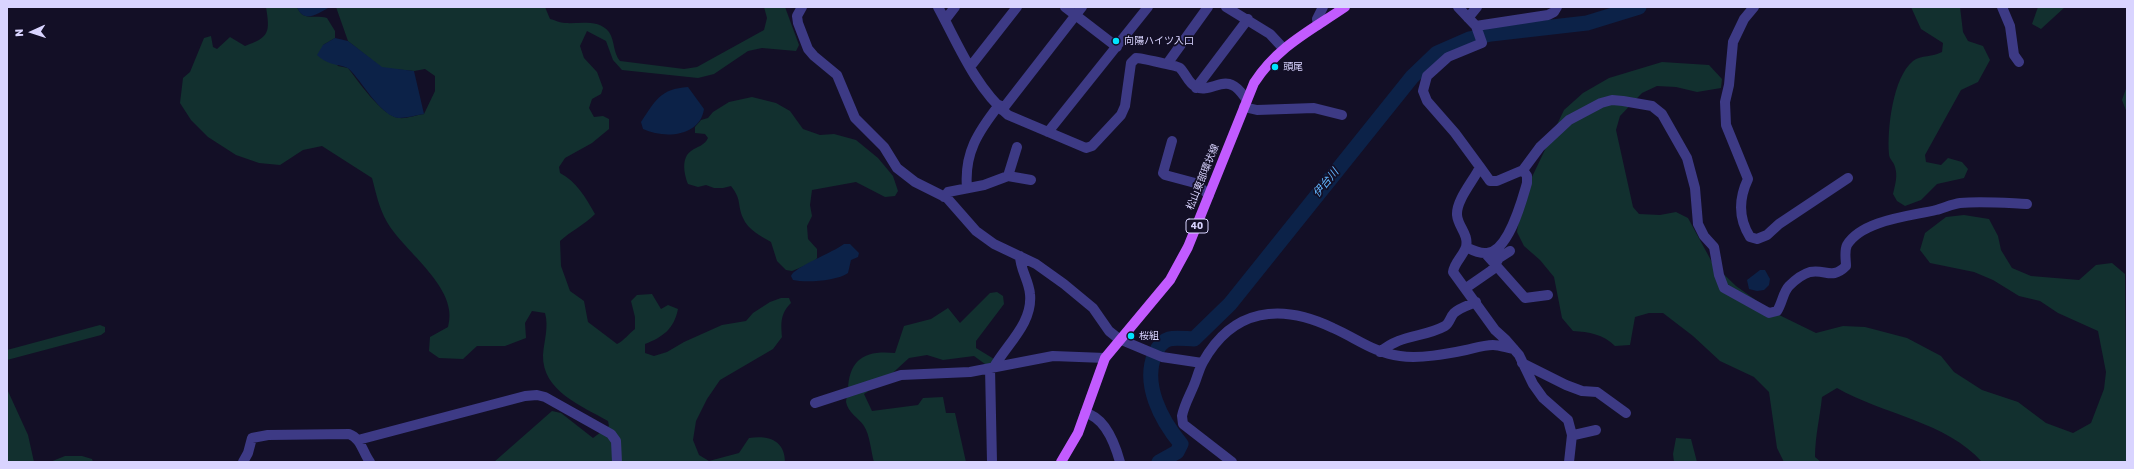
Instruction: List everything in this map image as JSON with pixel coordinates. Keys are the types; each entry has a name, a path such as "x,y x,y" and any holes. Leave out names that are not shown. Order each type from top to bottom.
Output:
{"main road":[{"name":"松山東部環状線","path":"1061,462 1072,446 1105,358 1119,339 1170,280 1188,247 1254,83 1263,68 1283,48 1345,7"}],"street":[{"path":"802,7 797,16 798,23 808,49 814,56 837,75 855,118 884,147 897,168 915,182 944,196 976,231 994,244 1036,264 1085,300 1099,316 1109,331 1119,339 1162,357 1202,363"},
{"path":"938,7 970,66 983,87 1000,108 1008,115 1086,148 1092,146 1121,115 1125,106 1132,63 1136,58 1144,58 1158,64 1167,64 1180,67 1190,83 1196,88 1207,89 1228,83 1233,85 1246,104 1257,110 1274,108 1314,108 1342,115"},
{"path":"945,20 955,7"},
{"path":"970,66 1016,7"},
{"path":"1065,7 1079,11 1117,47"},
{"path":"1048,132 1148,7"},
{"path":"1167,64 1208,7"},
{"path":"1226,7 1248,19 1270,34 1283,48"},
{"path":"1318,25 1317,19 1323,7"},
{"path":"1458,7 1477,28 1482,43 1448,57 1427,76 1423,91 1427,101 1455,133 1490,181 1502,179 1523,170 1540,147 1569,120 1594,106 1612,100 1652,106 1662,114 1687,158 1695,188 1698,224 1704,236 1714,247 1719,275 1724,288 1769,313 1777,311 1788,287 1801,276 1811,272 1832,274 1840,272 1846,266 1846,247 1850,241 1880,222 1891,218 1907,217 1939,210 1958,203 2027,204"},
{"path":"1468,18 1477,7"},
{"path":"1477,28 1548,15 1554,12 1557,7"},
{"path":"1754,7 1744,19 1733,42 1729,85 1725,102 1726,125 1748,179 1742,191 1740,210 1745,230 1750,237 1757,239 1767,235 1779,224 1848,178"},
{"path":"2002,7 2010,26 2014,55 2019,62"},
{"path":"967,188 968,162 979,131 1000,108 1079,11"},
{"path":"1196,88 1248,19"},
{"path":"1172,141 1163,172 1165,175 1195,183 1209,196"},
{"path":"1008,176 1017,147"},
{"path":"1480,167 1469,185 1457,213 1458,220 1466,236 1466,247 1453,272 1495,330 1514,349 1533,384 1543,398 1568,420 1576,437 1569,462"},
{"path":"1485,253 1488,253 1497,247 1514,226 1527,183 1527,176 1523,170"},
{"path":"944,196 948,192 1008,176 1031,180"},
{"path":"1466,247 1485,253 1524,298 1548,295"},
{"path":"1466,288 1492,270 1499,258 1510,251"},
{"path":"992,462 992,368 1026,321 1030,309 1030,294 1020,256"},
{"path":"1380,352 1390,344 1405,337 1445,326 1456,311 1476,302"},
{"path":"1232,462 1183,424 1182,416 1183,409 1202,363 1218,342 1240,322 1268,313 1293,315 1333,328 1380,352 1402,357 1448,354 1494,345 1514,349"},
{"path":"815,403 901,375 964,373 1052,356 1105,358"},
{"path":"1522,363 1566,385 1582,390 1598,392 1626,413"},
{"path":"358,440 510,400 537,395 545,397 611,434 616,441 617,462"},
{"path":"1085,413 1092,414 1098,418 1108,432 1120,462"},
{"path":"1576,437 1596,430"},
{"path":"243,462 248,453 252,438 268,435 349,434 358,440 370,462"}],"green space":[{"path":"266,7 297,7 299,12 306,16 327,18 335,31 335,38 323,45 338,66 348,68 364,89 385,111 392,116 402,118 424,114 435,91 435,76 425,69 414,71 382,68 348,41 336,7 545,7 550,19 563,23 588,23 600,25 605,28 611,36 616,54 620,61 684,69 697,67 764,30 767,18 764,7 785,7 799,45 796,51 762,48 748,51 714,74 698,78 622,70 613,60 606,41 587,31 580,46 584,58 597,72 603,88 601,94 592,99 589,108 594,117 603,116 609,119 609,129 592,143 565,158 559,167 560,173 576,185 595,214 560,241 561,266 570,291 584,301 588,322 617,344 635,329 635,317 631,301 637,295 652,294 661,309 668,305 678,309 671,327 662,335 645,344 645,353 654,356 667,352 684,342 722,325 746,321 753,313 770,302 781,298 789,298 791,303 787,307 782,319 782,337 773,349 720,380 707,399 696,421 693,440 699,455 709,461 739,453 749,438 769,438 779,444 784,455 785,462 494,462 552,411 561,413 593,438 609,426 608,421 565,396 556,388 549,378 544,368 543,355 546,329 545,313 532,311 525,323 526,338 505,346 477,346 463,359 439,358 429,351 430,337 448,327 450,313 446,298 428,271 395,234 387,222 380,206 372,178 322,146 303,150 280,165 259,163 236,155 208,137 191,120 180,103 183,78 190,72 204,38 211,36 213,47 217,49 230,37 245,46 259,40 264,36 268,28"},
{"path":"1911,7 1960,7 1963,32 1968,41 1983,46 1990,60 1978,82 1961,90 1925,155 1926,162 1941,165 1948,158 1962,162 1968,169 1964,178 1937,184 1921,200 1905,206 1897,201 1893,194 1896,180 1896,170 1889,156 1890,118 1896,91 1906,69 1913,61 1942,52 1943,43 1921,29"},
{"path":"2038,7 2065,7 2041,29 2032,24"},
{"path":"1662,62 1709,65 1722,79 1721,88 1697,92 1676,87 1657,86 1642,93 1620,116 1616,130 1633,207 1639,214 1660,215 1676,212 1688,218 1713,264 1736,286 1771,311 1816,333 1843,326 1865,327 1907,338 1941,356 1954,372 1982,390 2018,402 2046,423 2073,433 2091,423 2104,389 2106,372 2098,331 2058,313 2040,301 2019,296 1993,280 1974,272 1930,263 1920,250 1925,233 1946,217 1964,215 1989,219 1998,236 2001,250 2012,268 2031,276 2079,280 2096,265 2112,263 2125,274 2127,462 1982,462 1968,448 1951,437 1837,388 1822,397 1815,449 1815,457 1821,462 1784,462 1777,448 1769,392 1754,377 1720,361 1693,336 1663,313 1649,313 1635,317 1630,345 1615,346 1596,334 1573,331 1562,318 1554,277 1540,260 1524,246 1517,232 1520,211 1531,179 1564,110 1583,93 1609,78"},
{"path":"2127,86 2127,113 2122,100"},
{"path":"752,97 776,103 790,111 803,129 820,135 834,134 856,140 878,158 893,176 898,191 895,196 885,197 856,182 812,190 810,205 812,216 807,226 808,239 817,249 817,258 814,262 792,271 786,270 777,261 771,242 755,232 745,222 741,213 737,195 731,186 714,188 706,185 698,187 688,184 685,176 684,166 688,154 703,144 708,138 705,134 695,133 695,127 701,120 708,118 713,112 729,102"},
{"path":"997,292 1003,296 1004,304 976,341 976,348 994,359 992,364 985,364 974,356 943,360 927,355 909,358 885,380 864,394 872,411 918,405 923,398 943,397 946,413 955,413 966,462 874,462 866,430 862,423 851,412 846,402 849,379 855,364 867,355 884,352 895,353 904,326 931,319 948,308 960,323 990,293"},
{"path":"100,325 105,327 105,332 101,335 7,360 7,350"},
{"path":"7,389 28,435 34,462 7,462"},
{"path":"1676,438 1691,439 1697,462 1674,462 1673,454"},
{"path":"65,456 82,456 92,459 93,462 50,462"}],"water":[{"path":"297,7 330,7 316,15 307,16 303,15"},
{"path":"335,38 348,41 382,67 414,71 424,114 402,118 392,116 385,112 372,98 347,67 326,62 317,55 323,45"},
{"path":"688,87 704,109 701,118 696,125 680,133 670,134 661,134 643,129 641,122 660,97 671,90"},
{"path":"844,244 850,244 859,253 858,257 851,260 848,273 829,280 793,280 791,276 799,268"},
{"path":"1760,270 1765,270 1770,279 1769,285 1764,290 1757,291 1749,289 1747,280"}],"waterway":[{"name":"伊台川","path":"1159,462 1177,452 1181,444 1161,413 1152,389 1152,365 1159,347 1164,341 1172,338 1194,339 1230,304 1412,77 1437,53 1469,39 1491,34 1587,23 1639,7"}],"place":[{"name":"向陽ハイツ入口","path":"1116,41"},
{"name":"頭尾","path":"1275,67"},
{"name":"桜組","path":"1131,336"}]}
